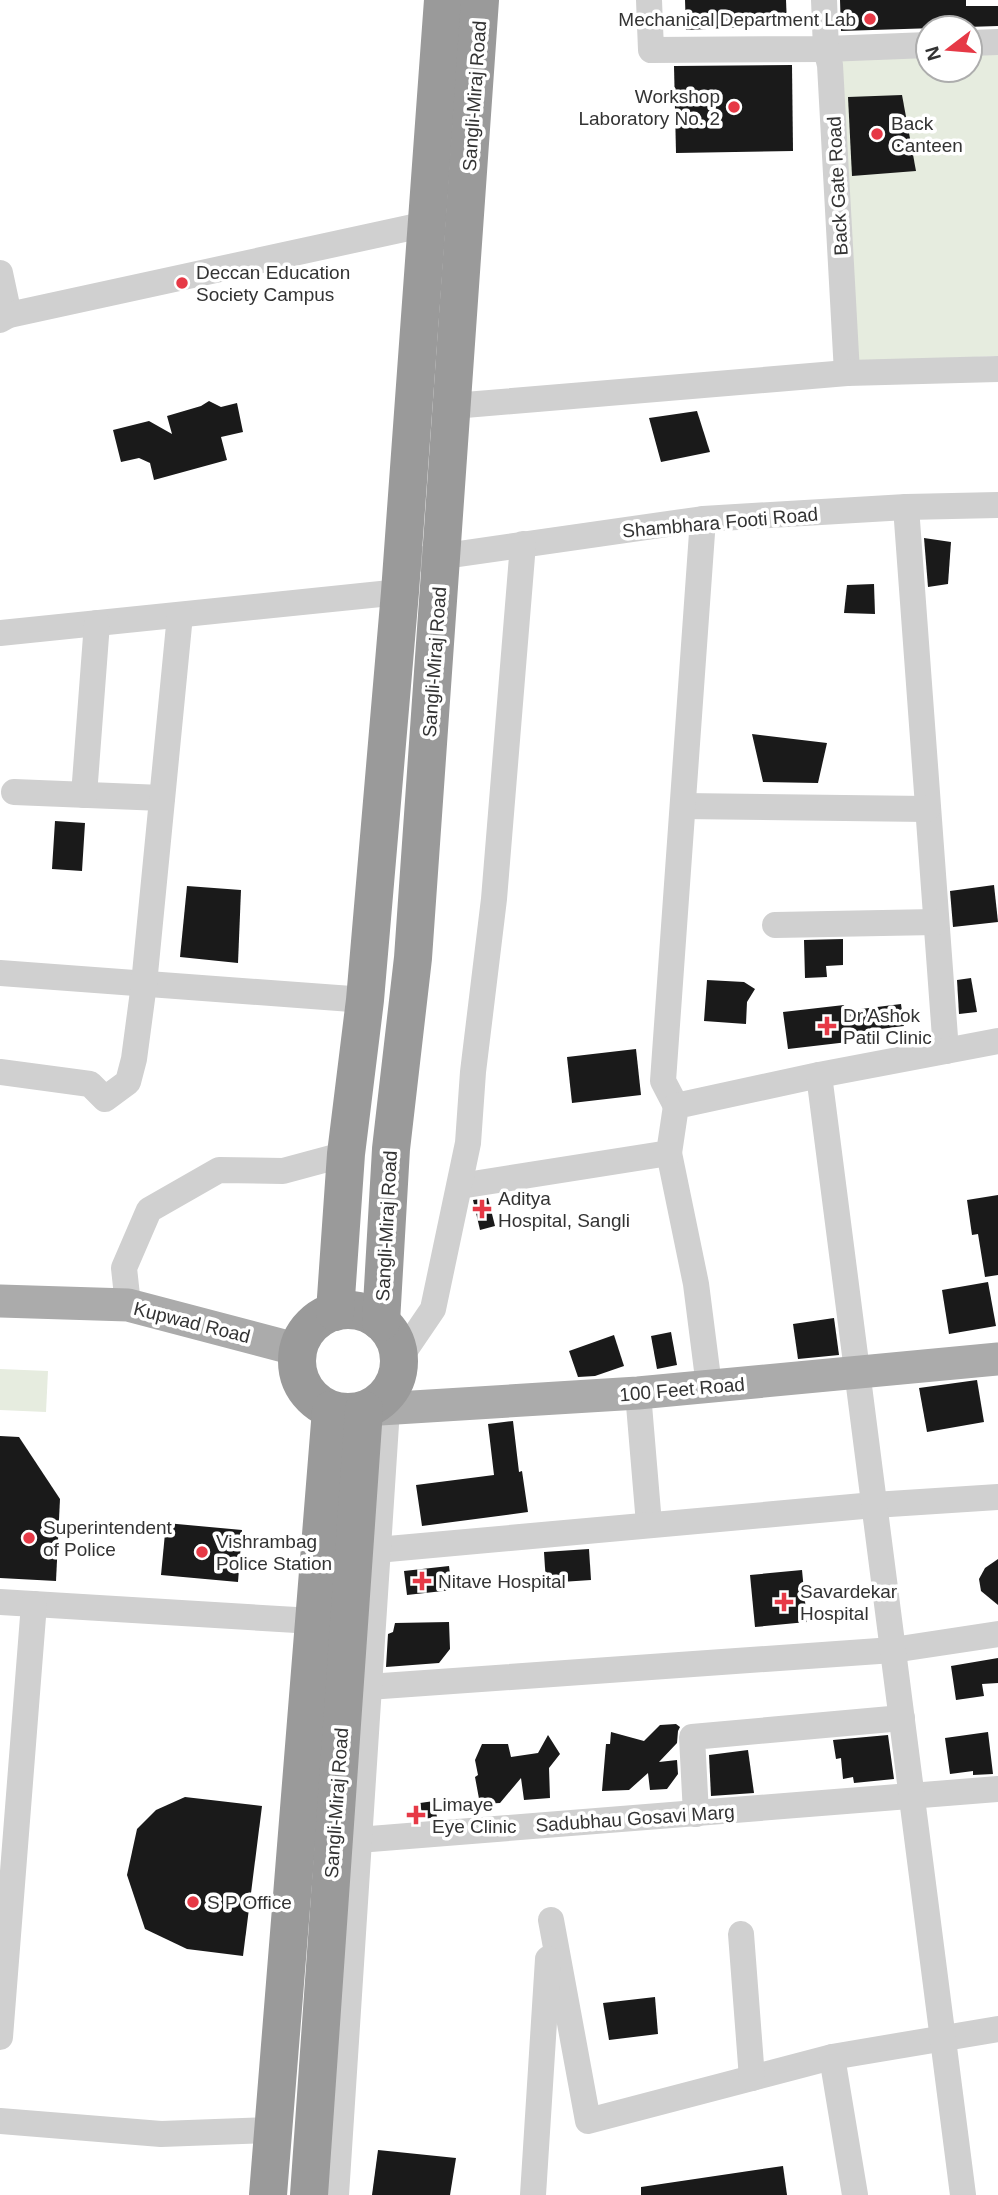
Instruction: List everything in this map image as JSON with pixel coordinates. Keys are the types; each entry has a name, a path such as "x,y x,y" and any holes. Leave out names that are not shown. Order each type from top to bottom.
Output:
{"highway":[{"name":"Sangli-Miraj Road","path":"335,1312 346,1154 365,1000 401,577 443,0"},
{"name":"Sangli-Miraj Road","path":"381,1322 391,1149 413,958 480,0"},
{"path":"359,1311 374,1317 396,1342 399,1359 397,1375 390,1390 379,1402 361,1410 316,1401 305,1389 298,1372 302,1339 312,1325 335,1312 359,1311"},
{"name":"Sangli-Miraj Road","path":"268,2195 313,1621 361,1410"},
{"name":"Sangli-Miraj Road","path":"309,2195 361,1410"}],"main road":[{"name":"Kupwad Road","path":"0,1301 128,1305 299,1350"},
{"name":"100 Feet Road","path":"361,1410 638,1393 998,1359"}],"street":[{"path":"649,0 650,50 914,46"},
{"name":"Back Gate Road","path":"824,0 847,373"},
{"path":"0,273 5,318 426,224"},
{"path":"453,406 847,373 998,369"},
{"name":"Shambhara Footi Road","path":"0,633 180,615 401,577 442,556 703,519 998,505"},
{"path":"906,508 946,1051"},
{"path":"703,519 663,1081 676,1106 669,1153 696,1284 709,1387"},
{"path":"399,1359 433,1309 468,1143 473,1072 494,899 523,544"},
{"path":"0,1072 90,1084 105,1099 128,1082 134,1059 144,984 180,615"},
{"path":"84,795 97,623"},
{"path":"14,792 162,798"},
{"path":"683,806 927,809"},
{"path":"775,925 936,922"},
{"path":"0,973 365,1000"},
{"path":"676,1106 819,1074 998,1041"},
{"path":"819,1074 963,2195"},
{"path":"460,1186 669,1153"},
{"path":"128,1305 124,1268 149,1210 219,1170 283,1171 346,1154"},
{"path":"638,1393 649,1524"},
{"path":"336,2195 377,1550 361,1410"},
{"path":"377,1550 874,1504 998,1497"},
{"path":"0,1602 313,1621"},
{"path":"0,2037 34,1604"},
{"path":"368,1687 893,1650 998,1634"},
{"path":"696,1814 692,1737 902,1718"},
{"name":"Sadubhau Gosavi Marg","path":"358,1839 998,1789"},
{"path":"533,2195 551,1920 587,2121 832,2057 998,2029"},
{"path":"741,1934 752,2078"},
{"path":"832,2057 855,2195"},
{"path":"0,2121 161,2134 273,2130"}],"shaded area":[{"path":"984,52 998,52 998,356 858,362 839,56 914,54 914,84 984,84"},
{"path":"0,1369 48,1371 46,1412 0,1410"}],"building":[{"path":"685,0 786,0 787,25 686,30"},
{"path":"840,0 966,0 966,6 998,6 998,26 984,26 984,14 914,14 914,29 841,31"},
{"name":"Workshop Laboratory No. 2","path":"792,65 793,151 676,153 674,66"},
{"name":"Back Canteen","path":"902,95 916,171 852,176 848,97"},
{"path":"209,401 221,407 237,403 243,432 221,437 227,460 154,480 150,463 139,458 121,462 113,430 149,421 172,434 167,416"},
{"path":"697,411 710,452 661,462 649,418"},
{"path":"924,538 951,542 948,584 928,587"},
{"path":"874,584 875,614 844,613 847,585"},
{"path":"752,734 827,743 818,783 763,782"},
{"path":"55,821 85,823 82,871 52,869"},
{"path":"994,885 998,922 953,927 950,891"},
{"path":"187,886 241,890 238,963 180,957"},
{"path":"843,939 843,965 826,966 827,977 805,978 804,940"},
{"path":"971,978 977,1012 959,1014 957,980"},
{"path":"707,980 744,982 755,989 747,1002 746,1024 704,1021"},
{"path":"901,1004 904,1026 864,1031 865,1040 788,1049 783,1012 844,1005 845,1011"},
{"path":"636,1049 641,1095 572,1103 567,1057"},
{"path":"998,1195 998,1275 985,1277 978,1234 972,1235 967,1200"},
{"path":"488,1198 495,1226 480,1230 473,1200"},
{"path":"988,1282 996,1326 949,1334 942,1290"},
{"path":"834,1318 839,1355 798,1359 793,1324"},
{"path":"671,1332 677,1365 657,1369 651,1336"},
{"path":"614,1335 624,1366 595,1376 578,1377 569,1351"},
{"path":"977,1380 984,1422 927,1432 919,1388"},
{"path":"513,1421 519,1472 522,1471 528,1512 422,1526 416,1485 494,1475 488,1424"},
{"name":"Superintendent of Police","path":"0,1436 19,1437 60,1499 56,1581 0,1578"},
{"name":"Vishrambag Police Station","path":"166,1523 242,1530 238,1582 161,1575"},
{"path":"589,1549 591,1580 546,1583 544,1552"},
{"path":"998,1559 998,1605 981,1591 979,1579 985,1568"},
{"path":"449,1566 452,1590 407,1595 404,1571"},
{"path":"802,1570 807,1622 755,1627 750,1575"},
{"path":"449,1622 450,1649 439,1663 386,1667 388,1634 393,1632 395,1623"},
{"path":"998,1658 998,1683 982,1684 984,1696 956,1700 951,1666"},
{"path":"676,1724 680,1727 677,1743 659,1762 677,1760 678,1774 667,1789 650,1790 648,1773 629,1790 602,1791 606,1744 610,1744 611,1732 644,1741 660,1725"},
{"path":"988,1732 993,1774 973,1775 973,1771 950,1774 945,1738"},
{"path":"548,1735 560,1754 549,1768 550,1798 524,1800 521,1778 500,1803 480,1804 475,1760 482,1744 508,1744 511,1757 538,1753"},
{"path":"888,1735 894,1779 854,1783 853,1777 843,1779 841,1758 836,1759 833,1740"},
{"path":"748,1750 754,1793 711,1796 709,1755"},
{"name":"S P Office","path":"185,1797 262,1806 243,1956 187,1949 145,1929 127,1875 137,1829 156,1810"},
{"path":"434,1801 437,1817 423,1819 420,1803"},
{"path":"655,1997 658,2034 609,2040 603,2003"},
{"path":"378,2150 456,2158 450,2195 372,2195"},
{"path":"783,2166 787,2195 641,2195 641,2187"}],"place":[{"name":"Mechanical Department Lab","path":"870,19"},
{"name":"Workshop Laboratory No. 2","path":"734,107"},
{"name":"Back Canteen","path":"877,134"},
{"name":"Deccan Education Society Campus","path":"182,283"},
{"name":"Dr Ashok Patil Clinic","path":"827,1026"},
{"name":"Aditya Hospital, Sangli","path":"482,1209"},
{"name":"Superintendent of Police","path":"29,1538"},
{"name":"Vishrambag Police Station","path":"202,1552"},
{"name":"Nitave Hospital","path":"422,1581"},
{"name":"Savardekar Hospital","path":"784,1602"},
{"name":"Limaye Eye Clinic","path":"416,1815"},
{"name":"S P Office","path":"193,1902"}]}
